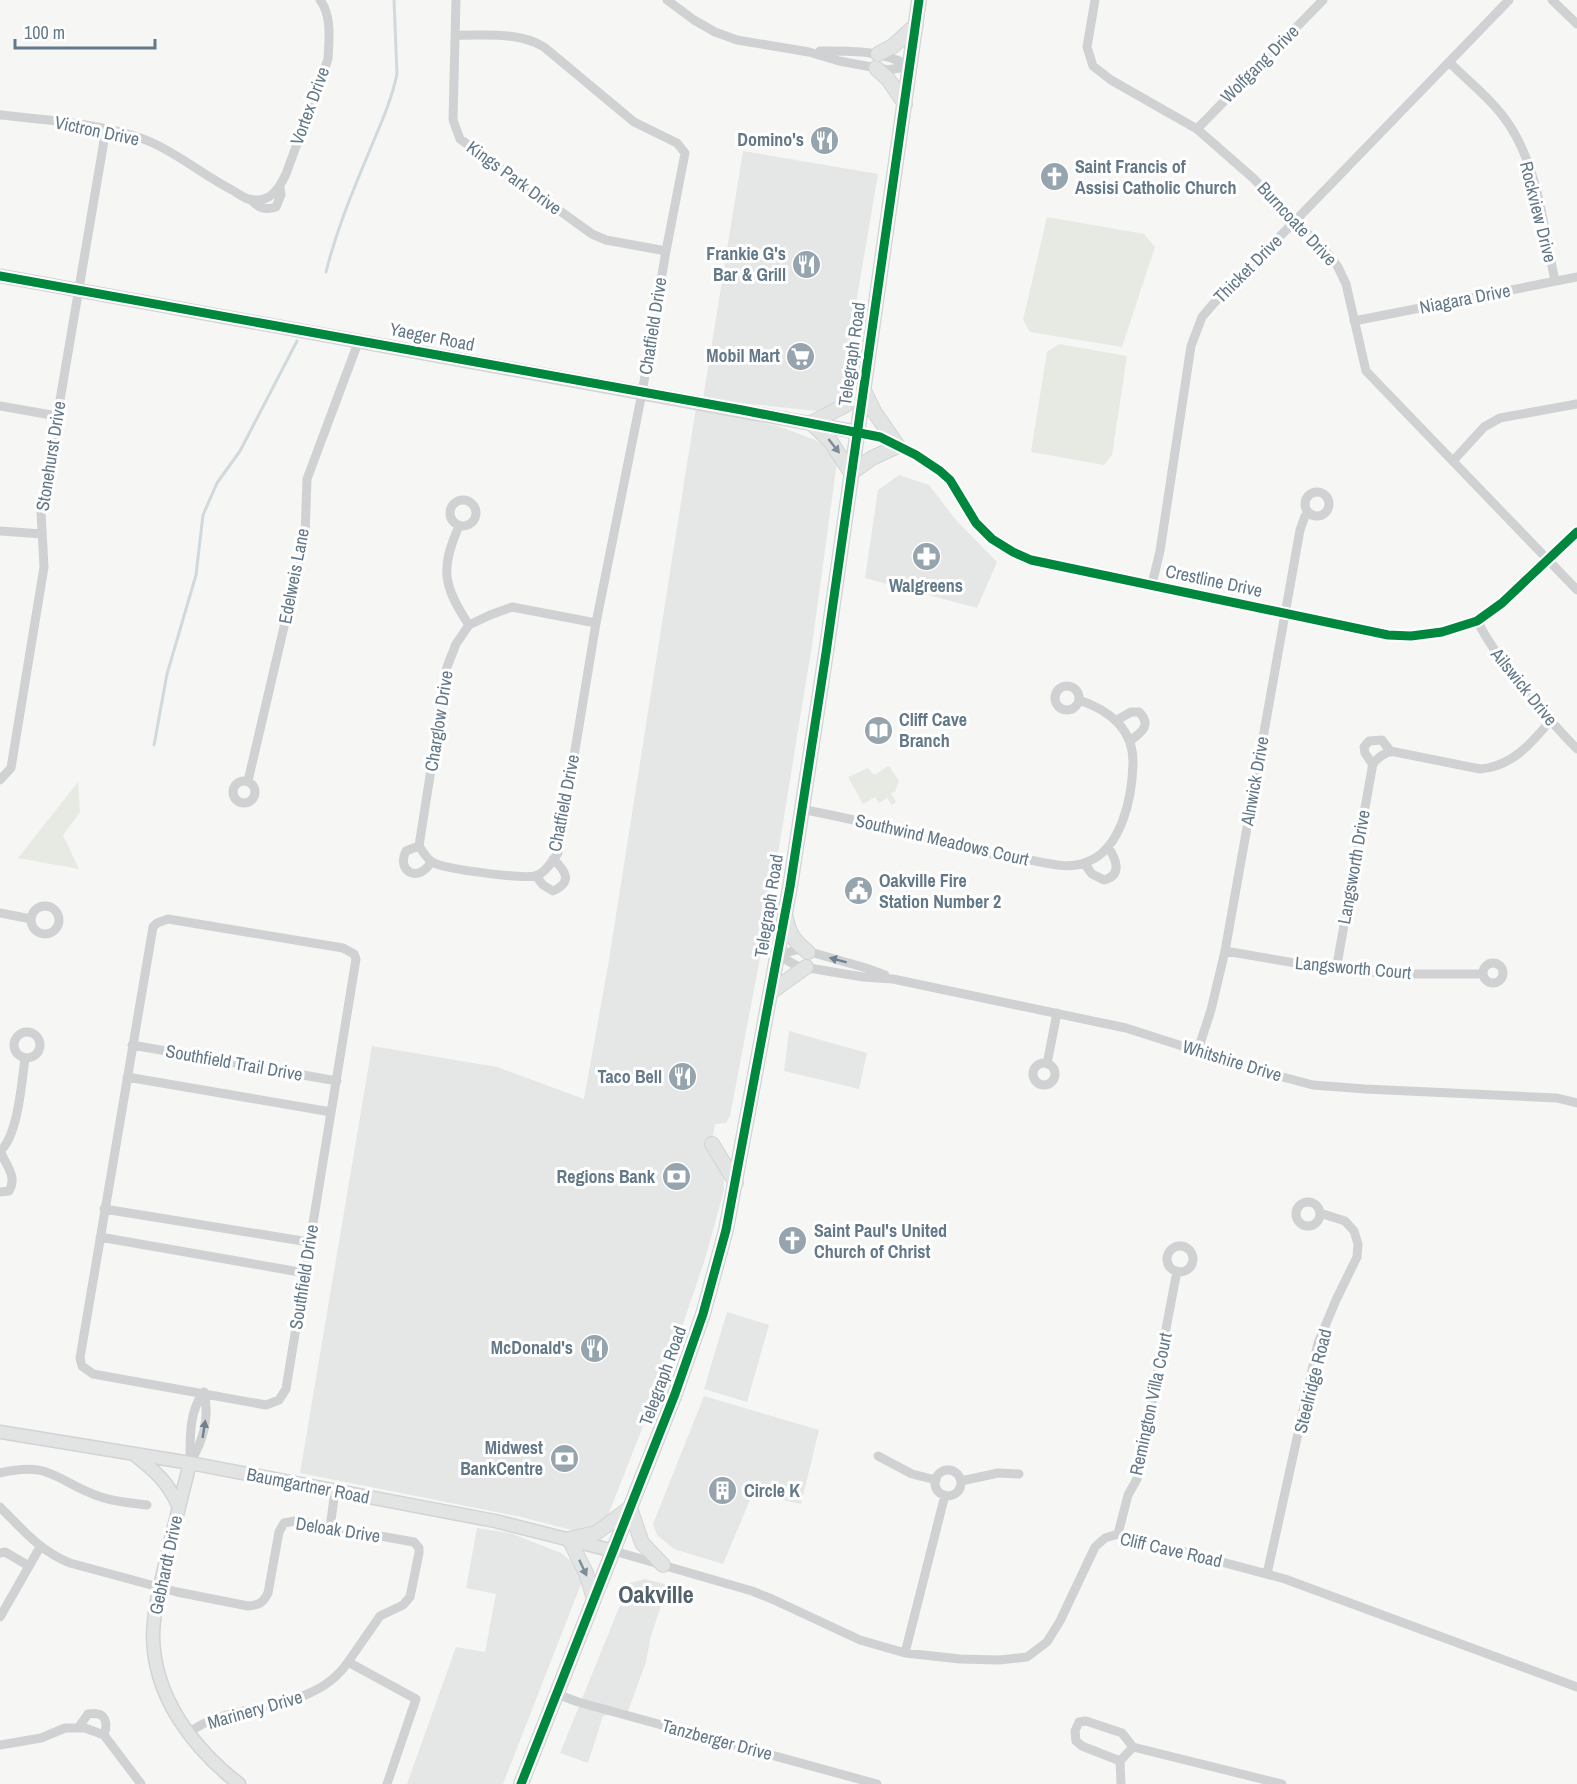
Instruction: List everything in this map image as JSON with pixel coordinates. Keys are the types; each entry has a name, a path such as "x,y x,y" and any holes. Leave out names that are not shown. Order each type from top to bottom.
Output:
{"main road":[{"name":"Telegraph Road","path":"521,1784 676,1390 700,1322 726,1230 785,913 919,0"},
{"path":"905,104 877,61 916,25"},
{"path":"863,389 875,413 898,446 872,458 851,473 831,442 811,423 844,406 863,389"},
{"path":"785,913 789,932 798,945 808,952"},
{"path":"771,992 806,967"},
{"path":"712,1144 736,1183"},
{"path":"594,1599 586,1573 569,1539 596,1533 630,1508 642,1543 663,1565"}],"street":[{"name":"Kings Park Drive","path":"456,0 453,120 460,139 592,234 606,240 666,251"},
{"path":"667,0 694,20 715,32 737,40 809,52 850,51 877,61 888,70 910,66"},
{"name":"Burncoate Drive","path":"1095,0 1087,47 1093,66 1111,80 1197,129 1253,178 1329,255 1338,267 1348,293 1366,371 1577,590"},
{"name":"Wolfgang Drive","path":"1197,129 1323,0"},
{"name":"Thicket Drive","path":"1152,584 1160,550 1191,346 1202,317 1509,0"},
{"path":"1552,0 1577,24"},
{"name":"Vortex Drive","path":"268,198 280,187 323,77 328,59 329,41 326,2"},
{"name":"Chatfield Drive","path":"454,35 520,37 533,40 634,122 677,143 685,153 642,393 596,623 558,853 536,876"},
{"name":"Rockview Drive","path":"1449,62 1494,106 1510,125 1521,146 1533,177 1555,281"},
{"name":"Victron Drive","path":"0,115 106,129 151,142 176,155 206,177 250,199 258,206 268,209 276,207 281,195 280,187"},
{"name":"Stonehurst Drive","path":"0,780 11,768 44,567 41,512 106,129"},
{"name":"Victron Drive","path":"250,199 268,198"},
{"name":"Yaeger Road","path":"0,276 857,432"},
{"name":"Niagara Drive","path":"1354,321 1577,277"},
{"name":"Edelweis Lane","path":"248,781 305,537 307,479 359,340"},
{"path":"1453,461 1484,427 1500,418 1577,404"},
{"path":"0,406 57,416"},
{"name":"Crestline Drive","path":"857,432 898,446 940,471 957,489 976,523 992,539 1031,560 1388,635 1411,636 1442,632 1477,621 1502,603 1577,532"},
{"name":"Alnwick Drive","path":"1198,1050 1211,1010 1225,951 1300,530 1305,516 1309,513"},
{"path":"459,526 451,544 446,566 448,589 469,625 512,608 596,623"},
{"path":"0,531 42,534"},
{"name":"Ailswick Drive","path":"1477,621 1492,649 1520,686 1577,749"},
{"name":"Charglow Drive","path":"431,862 426,871 412,873 407,870 403,862 406,851 419,846 447,667 456,644 469,625"},
{"path":"1079,700 1093,705 1116,720 1130,741 1133,764 1123,824 1108,847 1098,856 1084,863 1092,874 1104,880 1112,878 1117,864 1108,847"},
{"path":"1116,720 1131,712 1139,712 1144,717 1146,726 1130,741"},
{"name":"Langsworth Drive","path":"1336,970 1372,765 1364,747 1369,741 1382,740 1391,752 1480,769 1493,768 1507,762 1530,745 1550,721"},
{"path":"1372,765 1381,756 1391,752"},
{"name":"Southwind Meadows Court","path":"801,809 905,832 985,853 1061,866 1084,863"},
{"path":"419,846 431,862 441,866 497,874 536,876 543,885 553,891 562,887 566,879 565,871 553,859"},
{"path":"0,913 31,919"},
{"name":"Southfield Drive","path":"175,919 343,948 354,954 357,965 286,1389 283,1395 273,1403 267,1405 93,1374 82,1366 80,1349 127,1077 153,927 161,921 175,919"},
{"name":"Whitshire Drive","path":"778,955 800,950 866,968 893,979"},
{"name":"Langsworth Court","path":"1225,951 1336,970 1395,974 1482,974"},
{"name":"Whitshire Drive","path":"778,955 797,966 864,977 893,979 1126,1028 1260,1071 1313,1085 1557,1098 1577,1103"},
{"path":"1047,1064 1057,1013"},
{"name":"Southfield Trail Drive","path":"132,1045 337,1081"},
{"path":"0,1192 9,1191 13,1185 13,1176 0,1150 4,1148 15,1119 26,1058"},
{"name":"Southfield Trail Drive","path":"127,1077 331,1112"},
{"path":"104,1209 309,1242"},
{"name":"Steelridge Road","path":"1267,1574 1318,1343 1339,1292 1357,1257 1358,1244 1354,1231 1346,1221 1320,1213"},
{"path":"100,1237 304,1273"},
{"name":"Remington Villa Court","path":"1118,1534 1128,1495 1137,1479 1177,1271"},
{"path":"190,1463 201,1443 207,1410 204,1392"},
{"name":"Baumgartner Road","path":"0,1432 190,1463 495,1521 614,1551"},
{"path":"134,1454 161,1477 172,1490 179,1507"},
{"path":"878,1456 912,1474 936,1480"},
{"name":"Gebhardt Drive","path":"190,1463 160,1587 154,1619 154,1653 169,1702 188,1733 207,1755 238,1784"},
{"path":"0,1473 31,1468 45,1471 100,1497 147,1505"},
{"path":"946,1470 956,1473 961,1481 955,1494 945,1495 937,1489 936,1480 946,1470"},
{"path":"961,1481 998,1473 1019,1474"},
{"path":"330,1528 335,1491"},
{"path":"904,1653 945,1495"},
{"name":"Deloak Drive","path":"0,1507 40,1547 70,1563 160,1587 248,1606 258,1605 264,1601 268,1593 279,1532 284,1523 295,1521 414,1542 419,1548 410,1597 403,1605 380,1616 348,1662"},
{"name":"Cliff Cave Road","path":"614,1551 762,1595 860,1640 904,1653 960,1659 999,1660 1027,1657 1047,1642 1060,1621 1095,1547 1106,1538 1118,1534 1267,1574 1577,1687"},
{"path":"0,1617 40,1547"},
{"path":"0,1553 5,1552 29,1566"},
{"path":"348,1662 416,1699 387,1784"},
{"name":"Marinery Drive","path":"188,1733 216,1718 300,1698 319,1690 331,1682 348,1662"},
{"name":"Tanzberger Drive","path":"556,1694 878,1784"},
{"path":"78,1728 88,1714 100,1714 105,1717 107,1723 104,1735"},
{"path":"1120,1761 1082,1746 1076,1741 1075,1731 1079,1722 1086,1720 1122,1733 1133,1748 1282,1784"},
{"path":"0,1745 41,1738 64,1728 85,1728 104,1735 141,1784"},
{"path":"1121,1784 1120,1761 1133,1748"}],"shaded area":[{"path":"743,151 878,174 847,356 842,399 828,410 817,411 703,399"},
{"path":"1047,217 1144,234 1155,247 1122,347 1030,332 1023,320"},
{"path":"1059,344 1127,356 1112,455 1104,465 1031,452 1047,352"},
{"path":"696,407 781,427 815,440 829,447 837,462 812,645 767,921 730,1116 726,1123 715,1124 710,1152 720,1166 724,1179 724,1190 706,1256 681,1330 605,1523 598,1529 575,1531 521,1517 300,1473 372,1046 497,1067 584,1099 608,966"},
{"path":"899,475 929,485 956,520 997,562 977,608 865,578 878,490"},
{"path":"889,766 899,781 895,792 891,793 896,802 892,805 887,798 879,803 875,797 863,804 848,777 868,768 874,775"},
{"path":"78,782 80,812 63,835 79,869 18,858"},
{"path":"789,1031 867,1053 859,1089 784,1071"},
{"path":"727,1312 769,1325 747,1402 704,1389"},
{"path":"704,1396 819,1430 801,1504 753,1493 723,1564 674,1549 657,1535 653,1524"},
{"path":"477,1528 510,1533 561,1553 572,1562 581,1575 581,1584 503,1784 407,1784 456,1647 485,1652 496,1594 466,1588"},
{"path":"645,1579 668,1585 651,1636 646,1662 628,1711 603,1716 588,1763 560,1753 629,1583"}],"waterway":[{"path":"326,272 344,214 384,116 397,74 394,0"},
{"path":"154,745 167,674 196,575 203,515 217,483 240,451 297,341"}],"cycle path":[{"path":"521,1784 675,1394 703,1314 726,1230 790,887 826,653 919,0"},
{"path":"0,276 880,437 916,455 940,471 950,480 976,523 992,539 1031,560 1388,635 1411,636 1442,632 1477,621 1502,603 1577,532"}],"place":[{"name":"Domino's","path":"825,140"},
{"name":"Saint Francis of Assisi Catholic Church","path":"1054,177"},
{"name":"Frankie G's Bar & Grill","path":"807,264"},
{"name":"Mobil Mart","path":"801,356"},
{"name":"Walgreens","path":"926,557"},
{"name":"Cliff Cave Branch","path":"878,730"},
{"name":"Oakville Fire Station Number 2","path":"858,891"},
{"name":"Taco Bell","path":"683,1077"},
{"name":"Regions Bank","path":"676,1177"},
{"name":"Saint Paul's United Church of Christ","path":"793,1241"},
{"name":"McDonald's","path":"594,1348"},
{"name":"Midwest BankCentre","path":"564,1458"},
{"name":"Circle K","path":"723,1491"}],"district":[{"name":"Oakville","path":"656,1595"}]}
